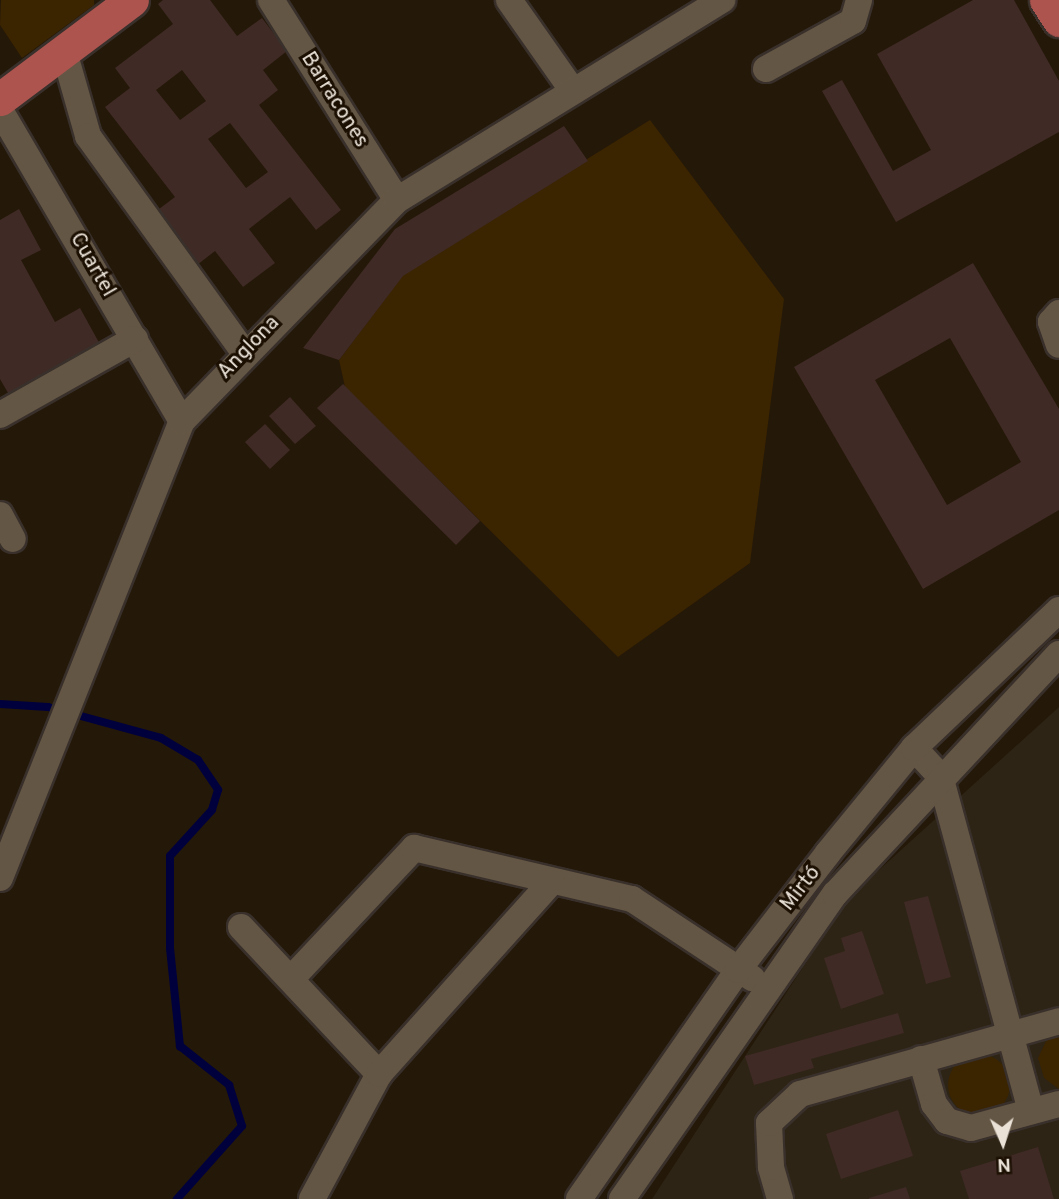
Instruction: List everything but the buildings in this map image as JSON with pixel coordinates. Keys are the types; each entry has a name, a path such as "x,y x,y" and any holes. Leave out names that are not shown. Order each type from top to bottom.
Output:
{"main road":[{"path":"0,99 65,55 132,0"},
{"path":"1046,0 1059,20"}],"street":[{"name":"Barracones","path":"271,0 397,200"},
{"path":"509,0 573,91"},
{"name":"Anglona","path":"0,878 183,421 244,352 397,200 722,0"},
{"path":"766,69 853,21 859,0"},
{"path":"65,55 88,136 244,352"},
{"name":"Cuartel","path":"0,110 183,421"},
{"path":"1059,313 1051,322 1059,345"},
{"path":"0,415 135,339"},
{"path":"0,515 13,539"},
{"name":"Mirtó","path":"579,1199 738,970 914,748 1059,610"},
{"name":"Mirtó","path":"622,1199 835,894 940,776 1059,654"},
{"path":"914,748 940,776 1031,1111"},
{"path":"291,979 414,848 632,899 768,988"},
{"path":"312,1199 379,1074 552,881"},
{"path":"241,927 379,1074"},
{"path":"780,1199 771,1167 769,1123 800,1094 1059,1021"},
{"path":"921,1059 933,1104 947,1121 971,1128 1059,1104"}],"shaded area":[{"path":"1,0 94,0 94,5 22,58 0,25"},
{"path":"650,120 784,299 750,563 618,657 345,387 339,360 405,272"},
{"path":"1059,707 1059,1199 652,1199 848,898"},
{"path":"1059,1032 1059,1089 1044,1078 1038,1058 1047,1039"},
{"path":"979,1054 1001,1063 1010,1085 1001,1107 979,1116 957,1107 948,1085 957,1063"}],"waterway":[{"path":"0,704 48,707 161,738 198,760 218,790 212,810 170,856 170,948 180,1046 229,1085 242,1126 177,1199"}]}
